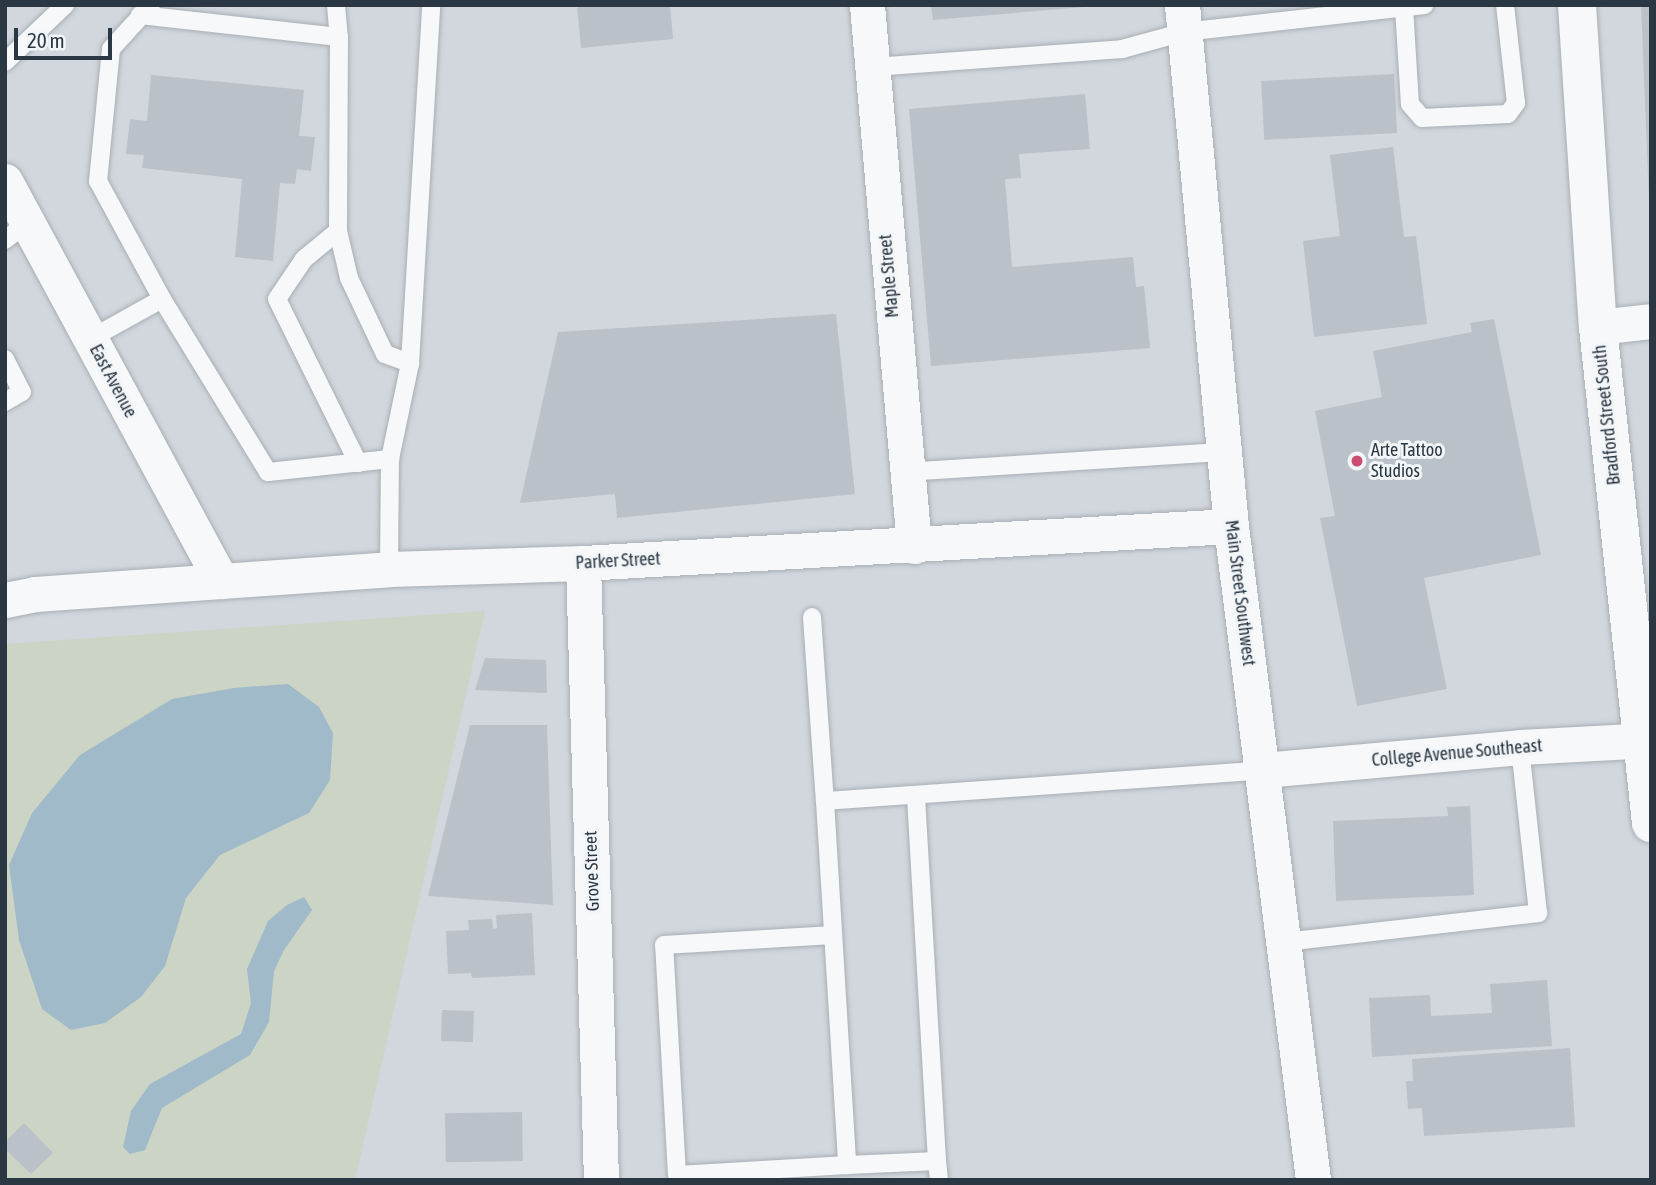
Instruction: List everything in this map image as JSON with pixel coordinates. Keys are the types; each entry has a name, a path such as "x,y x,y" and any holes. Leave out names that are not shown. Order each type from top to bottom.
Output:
{"street":[{"name":"Maple Street","path":"867,5 905,472 914,546"},
{"name":"Bradford Street South","path":"1577,5 1598,327 1646,740 1651,823"},
{"name":"Main Street Southwest","path":"1183,18 1231,526 1285,942 1312,1180"},
{"name":"East Avenue","path":"5,181 16,231 90,339 220,581"},
{"path":"1598,327 1651,321"},
{"name":"Parker Street","path":"5,600 35,594 388,569 583,563 1231,526"},
{"name":"Grove Street","path":"583,563 601,1180"},
{"name":"College Avenue Southeast","path":"1263,770 1520,747 1646,740"}],"lane":[{"path":"5,62 65,5"},
{"path":"336,5 340,37 338,231 349,278 385,354 410,363"},
{"path":"388,569 390,459 410,363 431,5"},
{"path":"873,67 1122,49 1183,18 1423,5"},
{"path":"1404,7 1410,104 1422,118 1508,114 1516,103 1505,5"},
{"path":"340,37 145,10 111,49 98,181 162,299 268,472 390,459"},
{"path":"338,231 304,259 277,299 358,463"},
{"path":"90,339 162,299"},
{"path":"5,359 22,392 5,402"},
{"path":"905,472 1224,452"},
{"path":"813,617 847,1165"},
{"path":"1285,942 1538,913 1520,747"},
{"path":"825,802 1263,770"},
{"path":"833,935 664,945 677,1175 847,1165 938,1171 916,797"}],"shaded area":[{"path":"5,5 1651,5 1651,1180 5,1180"}],"green space":[{"path":"485,611 355,1180 5,1180 5,644"}],"water":[{"path":"288,684 319,707 333,733 330,780 309,813 220,855 186,898 165,966 141,997 105,1023 71,1030 42,1009 19,940 9,865 32,813 80,755 172,699 234,688"},
{"path":"304,897 312,910 284,950 274,971 269,1022 250,1055 162,1108 145,1150 130,1154 123,1147 131,1111 150,1084 241,1034 251,1003 247,969 268,921 287,905"}],"building":[{"path":"577,5 670,5 673,39 581,48"},
{"path":"931,5 1084,5 1084,7 933,20"},
{"path":"1641,5 1651,5 1651,201 1649,201"},
{"path":"1394,74 1397,133 1264,140 1261,81"},
{"path":"151,75 304,90 299,136 315,137 311,171 297,169 295,184 280,183 273,261 235,257 242,179 142,168 144,155 126,154 130,119 147,121"},
{"path":"1085,94 1090,149 1019,154 1021,178 1005,179 1012,267 1133,257 1136,287 1144,286 1150,348 931,366 909,109"},
{"path":"1393,147 1404,237 1416,236 1427,324 1314,337 1303,241 1340,236 1330,155"},
{"path":"836,314 855,494 617,518 615,494 520,503 558,332"},
{"path":"1494,319 1541,555 1424,578 1447,689 1357,706 1320,518 1335,516 1315,411 1382,397 1373,351 1472,332 1470,323"},
{"path":"485,658 546,660 547,693 475,690"},
{"path":"470,725 547,725 553,905 428,896"},
{"path":"1470,806 1474,895 1336,901 1333,821 1448,816 1447,807"},
{"path":"532,913 535,975 472,978 471,973 448,974 446,931 469,930 468,920 492,919 493,929 497,928 496,915"},
{"path":"1547,980 1552,1046 1372,1057 1369,998 1430,995 1431,1016 1492,1013 1490,984"},
{"path":"442,1010 474,1011 473,1042 441,1041"},
{"path":"1570,1048 1575,1127 1424,1136 1422,1108 1408,1109 1406,1081 1413,1081 1412,1059"},
{"path":"522,1112 523,1161 446,1162 445,1113"},
{"path":"24,1123 53,1153 31,1174 5,1149 5,1142"}],"place":[{"name":"Arte Tattoo Studios","path":"1357,461"}]}
